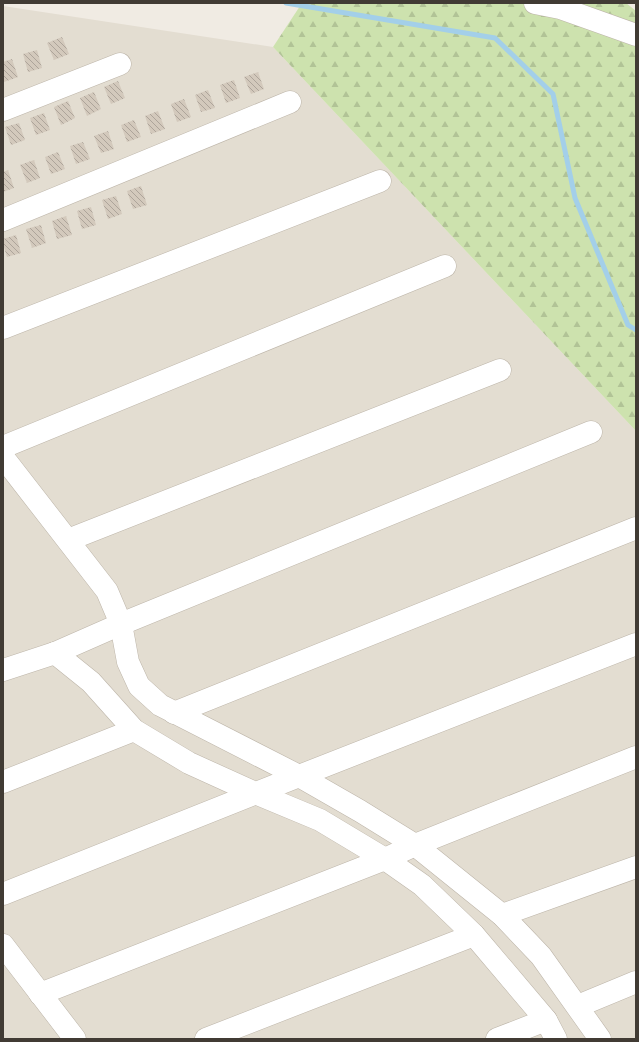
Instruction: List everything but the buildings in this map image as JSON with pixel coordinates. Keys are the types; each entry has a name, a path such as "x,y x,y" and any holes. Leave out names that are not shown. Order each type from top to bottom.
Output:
{"street":[{"path":"535,3 560,8 636,35"},
{"path":"3,110 120,64"},
{"path":"3,220 290,102"},
{"path":"3,328 380,181"},
{"path":"3,447 445,266"},
{"path":"68,540 500,370"},
{"path":"3,670 55,653 121,624 591,432"},
{"path":"3,457 107,591 121,624 128,662 139,686 160,705 299,776 415,845 502,915 541,956 600,1039"},
{"path":"174,713 636,528"},
{"path":"3,894 255,793 636,644"},
{"path":"55,653 91,682 134,730 189,763 320,820 385,859 422,885 474,935 546,1020 556,1039"},
{"path":"3,782 134,730"},
{"path":"40,994 385,859 415,845 636,757"},
{"path":"502,915 636,867"},
{"path":"206,1039 474,935"},
{"path":"3,945 75,1039"},
{"path":"578,1006 636,982"},
{"path":"497,1039 546,1020"}],"shaded area":[{"path":"3,6 273,47 636,431 636,1039 5,1039 3,1036"}],"green space":[{"path":"302,3 626,3 636,11 636,431 273,47"}],"waterway":[{"path":"286,3 495,38 553,94 575,198 628,325 636,330"}]}
